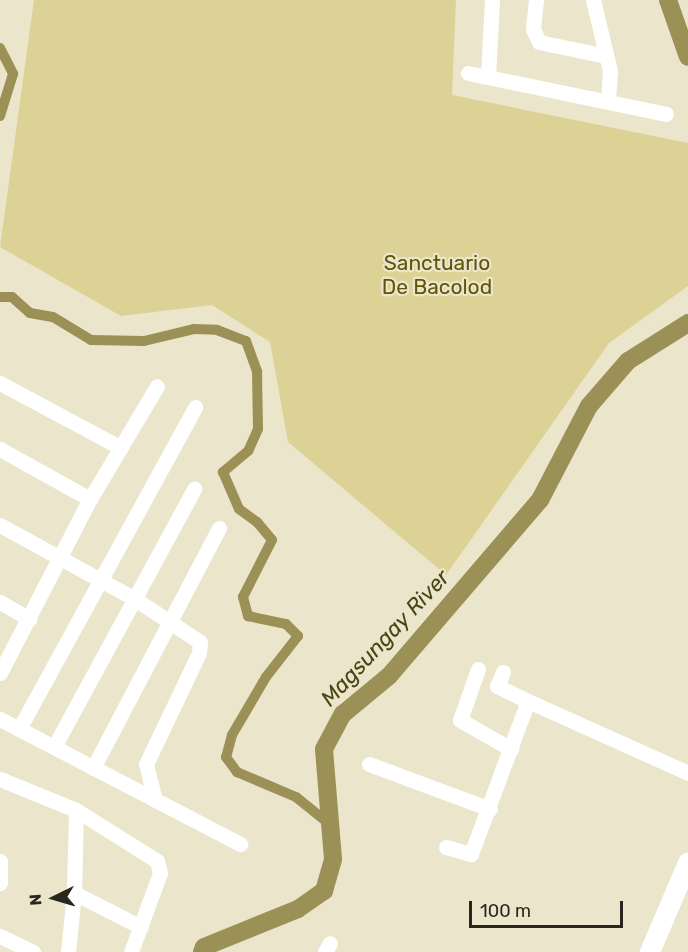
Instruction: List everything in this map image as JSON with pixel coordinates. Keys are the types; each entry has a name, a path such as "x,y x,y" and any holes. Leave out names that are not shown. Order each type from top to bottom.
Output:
{"main road":[{"path":"650,952 682,891 688,863"}],"street":[{"path":"488,76 492,0"},
{"path":"536,0 533,28 539,42 606,56"},
{"path":"593,0 610,71 608,101"},
{"path":"468,73 666,114"},
{"path":"0,383 121,448"},
{"path":"0,673 61,559 90,499 157,386"},
{"path":"19,729 195,407"},
{"path":"0,449 90,499"},
{"path":"54,747 194,489"},
{"path":"0,525 135,599 196,636 201,647 146,764 155,800"},
{"path":"93,768 219,528"},
{"path":"0,602 29,619"},
{"path":"478,669 460,720 511,749"},
{"path":"502,672 497,686 688,773"},
{"path":"446,847 471,854 490,809 528,701"},
{"path":"0,719 240,844"},
{"path":"369,764 490,809"},
{"path":"0,779 76,810 161,866 131,952"},
{"path":"68,952 74,893 76,810"},
{"path":"0,861 0,883"},
{"path":"74,893 141,927"},
{"path":"0,936 33,952"}],"green space":[{"name":"Sanctuario De Bacolod","path":"34,0 456,0 452,95 688,143 688,286 609,343 446,575 288,442 270,342 212,305 121,316 0,247"}],"waterway":[{"name":"Magsungay River","path":"668,0 688,57"},
{"path":"0,48 13,74 0,116"},
{"path":"0,297 12,297 30,313 53,317 91,340 144,341 194,329 217,330 246,341 257,372 258,429 248,451 223,472 239,509 257,522 272,540 243,597 248,616 286,624 298,636 266,677 232,735 226,757 237,772 296,797 327,822"},
{"name":"Magsungay River","path":"202,952 204,947 298,909 324,891 333,859 324,749 343,714 389,676 540,500 589,406 628,361 688,323"}]}
